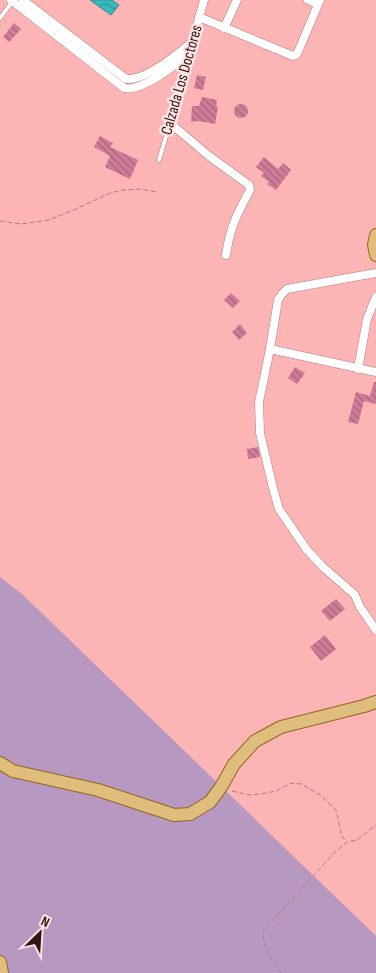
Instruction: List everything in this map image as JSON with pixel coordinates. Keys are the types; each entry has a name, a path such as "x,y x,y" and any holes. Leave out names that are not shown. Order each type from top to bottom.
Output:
{"main road":[{"path":"376,235 374,245 376,255"},
{"path":"0,763 13,771 98,790 174,815 190,814 210,802 222,787 234,764 254,741 280,727 376,702"},
{"path":"0,962 2,973"}],"street":[{"path":"12,0 124,88 128,89 172,68 189,54"},
{"path":"23,0 129,80 146,79 192,42"},
{"name":"Calzada Los Doctores","path":"170,123 204,0"},
{"path":"224,28 237,0"},
{"path":"199,17 293,56 298,52 319,2 308,0"},
{"path":"170,123 210,156 250,185 250,190 228,238 226,255"},
{"path":"376,272 287,289 278,300 259,402 260,433 272,488 279,508 307,550 355,595 360,607 376,630"},
{"path":"358,369 367,319 376,297"},
{"path":"270,349 376,372"}],"lane":[{"path":"0,18 12,0"},
{"name":"Calzada Los Doctores","path":"159,160 170,123"}],"path":[{"path":"0,221 21,224 49,220 110,193 140,189 156,192"},
{"path":"222,787 235,792 255,795 276,791 291,783 302,784 320,795 336,810 342,836 347,842"},
{"path":"281,973 275,966 266,948 263,931 334,853 347,842 357,840 376,825"}],"shaded area":[{"path":"0,577 22,594 376,936 376,973 0,973"}],"water":[{"path":"90,0 112,0 119,5 111,15"}],"building":[{"path":"14,23 21,29 9,42 3,37"},
{"path":"197,75 206,77 203,90 194,88"},
{"path":"202,97 217,100 216,106 218,107 215,124 199,121 191,122 192,106 199,106"},
{"path":"241,104 246,106 248,111 246,116 241,118 236,116 234,111 236,106"},
{"path":"100,136 113,143 110,147 138,160 130,179 105,167 110,156 94,147"},
{"path":"264,157 278,169 283,163 291,170 276,190 267,184 269,182 261,176 264,173 256,167"},
{"path":"231,293 240,301 233,308 224,300"},
{"path":"240,324 247,333 239,340 232,332"},
{"path":"295,367 305,373 297,384 288,378"},
{"path":"374,382 376,382 376,404 364,401 358,424 348,422 356,392 370,396"},
{"path":"258,447 260,457 248,459 247,449"},
{"path":"336,599 345,609 330,621 321,611"},
{"path":"325,635 336,649 321,661 310,647"}]}
